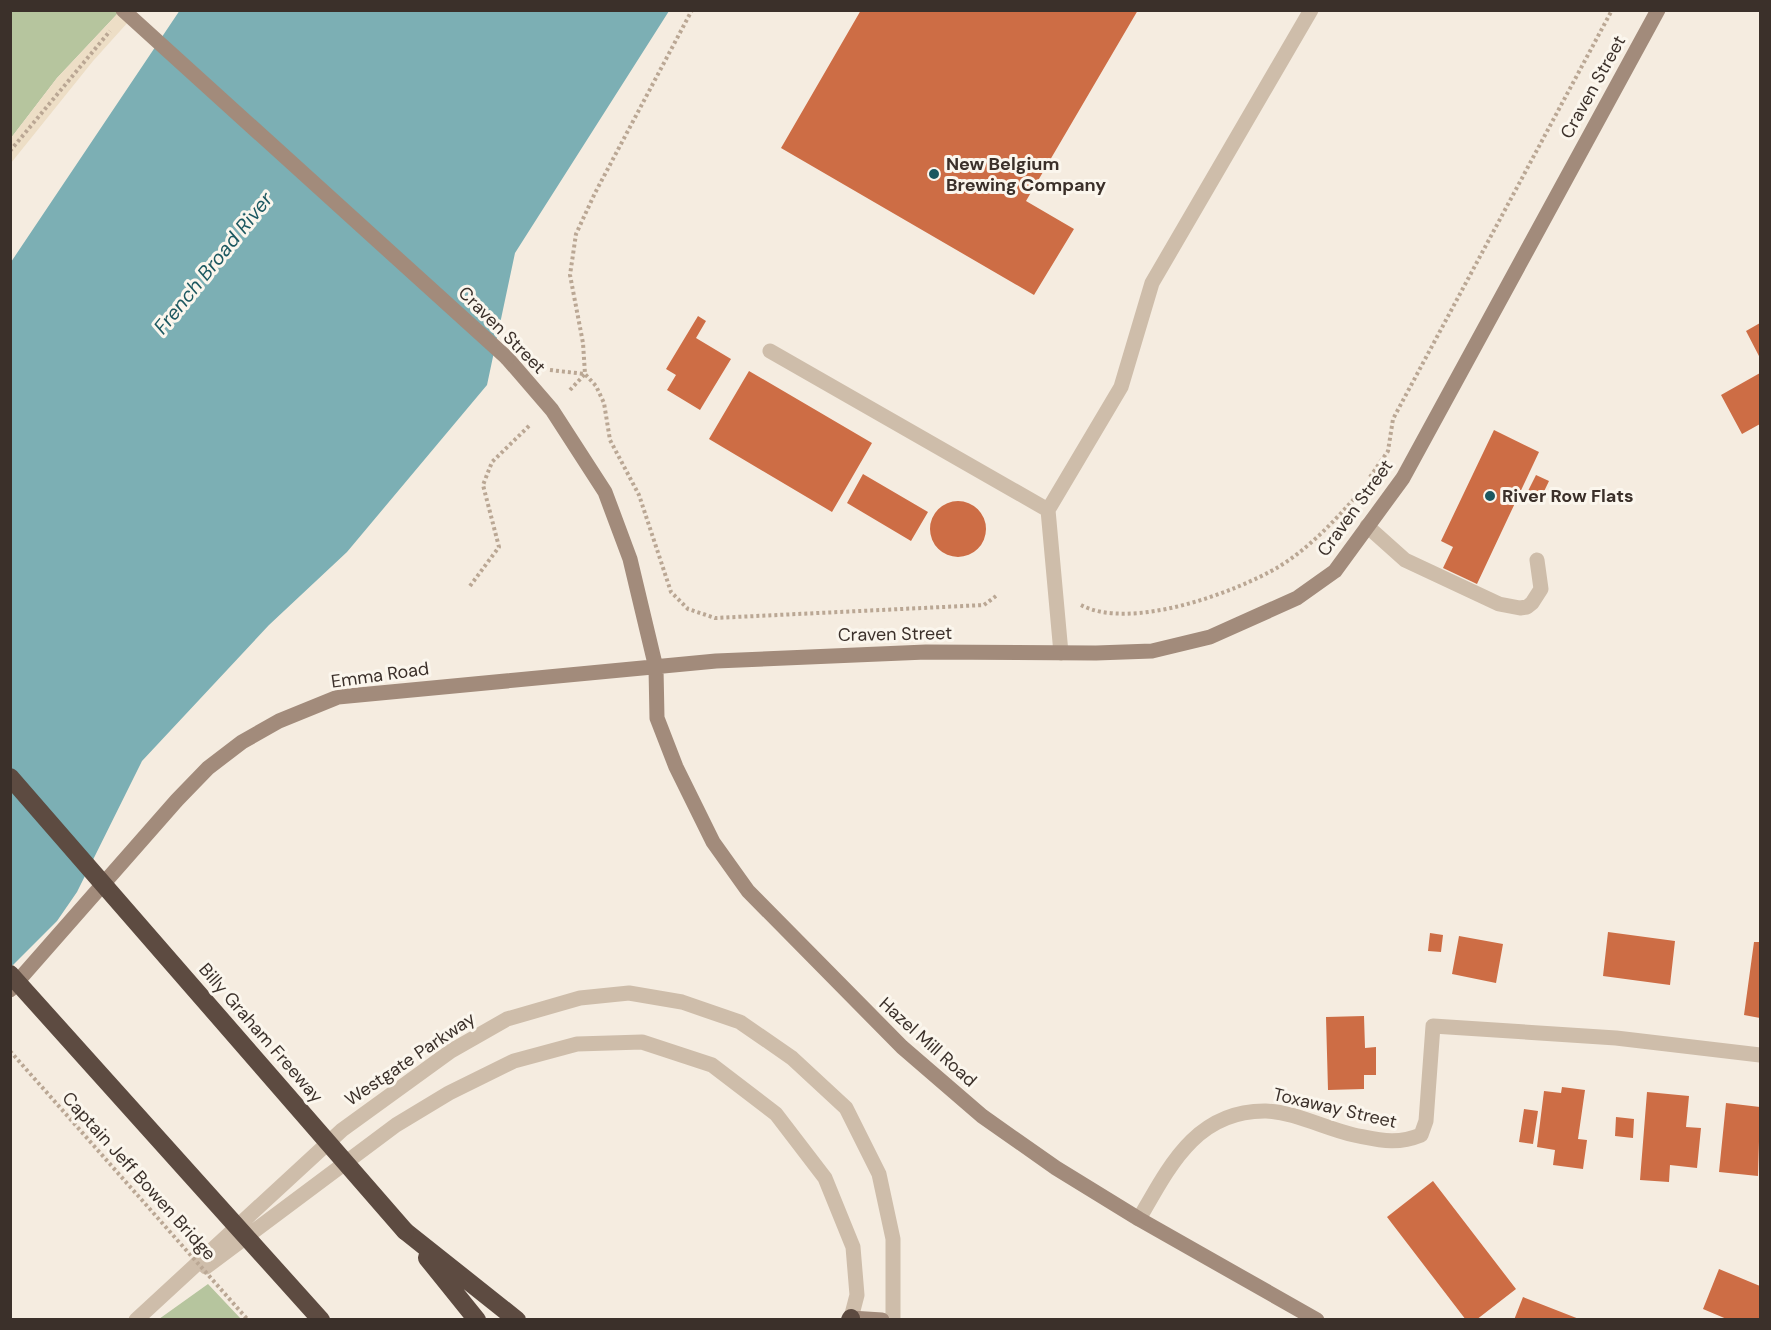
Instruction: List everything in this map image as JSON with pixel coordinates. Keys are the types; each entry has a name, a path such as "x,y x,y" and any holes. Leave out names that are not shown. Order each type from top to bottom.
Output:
{"highway":[{"name":"Billy Graham Freeway","path":"10,777 405,1231 477,1320"},
{"path":"10,974 321,1320"},
{"path":"405,1231 517,1320"}],"street":[{"name":"Craven Street","path":"123,10 507,358 552,410 605,492 630,559 656,668 716,661 829,655 1152,651 1210,638 1297,598 1335,571 1402,477 1658,10"},
{"path":"1061,653 1048,510 1121,387 1152,283 1311,10"},
{"path":"770,351 1048,510"},
{"path":"1367,526 1405,560 1499,604 1520,608 1532,603 1541,590 1537,560"},
{"name":"Emma Road","path":"10,990 177,800 208,768 242,742 279,721 338,697 656,668"},
{"name":"Hazel Mill Road","path":"656,668 657,718 676,767 713,842 748,891 902,1047 982,1116 1056,1168 1139,1219 1317,1320"},
{"name":"Westgate Parkway","path":"138,1317 342,1130 451,1051 507,1019 580,998 629,993 682,1002 740,1022 792,1058 846,1108 879,1174 893,1239 893,1320"},
{"name":"Toxaway Street","path":"1139,1219 1174,1158 1204,1130 1228,1115 1267,1111 1344,1132 1402,1143 1421,1135 1425,1121 1433,1026 1616,1038 1761,1055"},
{"path":"138,1317 396,1125 449,1093 514,1061 577,1044 642,1042 712,1065 777,1114 825,1178 853,1247 857,1295 851,1319 882,1320"}],"path":[{"path":"692,10 595,193 576,234 570,275 583,344 585,374 596,386 604,403 610,440 639,495 671,592 688,609 715,618 984,605 996,596"},
{"path":"1075,602 1089,610 1117,614 1169,609 1226,591 1279,566 1327,530 1365,486 1388,451 1393,418 1611,10"},
{"path":"10,151 112,28"},
{"path":"570,390 585,374"},
{"path":"470,586 500,547 483,485 492,462 531,424"},
{"name":"Captain Jeff Bowen Bridge","path":"10,1051 248,1320"}],"green space":[{"path":"11,11 120,11 57,78 11,138"},
{"path":"208,1284 241,1319 159,1319"}],"shaded area":[{"path":"120,11 138,11 93,61 11,163 11,138 57,78"}],"water":[{"name":"French Broad River","path":"180,10 669,11 515,253 487,385 347,552 269,625 142,761 77,892 57,921 11,967 11,262"}],"building":[{"name":"New Belgium Brewing Company","path":"861,10 1138,10 1026,201 1074,229 1034,295 781,148"},
{"path":"698,316 706,321 696,338 731,359 700,410 667,390 676,375 666,369"},
{"path":"1760,323 1760,358 1746,331"},
{"path":"749,371 872,443 832,512 709,439"},
{"path":"1760,373 1760,424 1742,434 1721,395"},
{"name":"River Row Flats","path":"1494,430 1539,452 1477,584 1443,568 1453,547 1441,541"},
{"path":"863,474 928,512 911,541 847,503"},
{"path":"1536,475 1549,481 1538,504 1525,497"},
{"path":"958,501 969,503 978,509 984,518 986,529 984,540 978,549 969,555 958,557 947,555 938,549 932,540 930,529 932,518 938,509 947,503"},
{"path":"1608,932 1675,941 1670,985 1603,976"},
{"path":"1430,933 1443,935 1441,952 1428,951"},
{"path":"1459,936 1503,944 1496,983 1452,974"},
{"path":"1754,942 1760,942 1760,1018 1744,1015"},
{"path":"1364,1016 1365,1048 1376,1047 1376,1075 1364,1075 1364,1089 1328,1090 1326,1017"},
{"path":"1562,1087 1585,1090 1578,1139 1587,1140 1583,1169 1553,1165 1555,1150 1537,1147 1544,1091 1561,1093"},
{"path":"1647,1092 1689,1096 1686,1127 1701,1128 1697,1168 1670,1165 1669,1182 1640,1180"},
{"path":"1726,1103 1760,1107 1758,1176 1719,1172"},
{"path":"1524,1109 1538,1111 1533,1144 1519,1142"},
{"path":"1616,1117 1634,1119 1633,1138 1615,1136"},
{"path":"1433,1181 1516,1289 1476,1320 1466,1320 1387,1217"},
{"path":"1719,1269 1760,1286 1760,1320 1729,1320 1703,1309"},
{"path":"1523,1297 1579,1319 1579,1320 1514,1320"}],"place":[{"name":"New Belgium Brewing Company","path":"934,174"},
{"name":"River Row Flats","path":"1490,496"}]}
